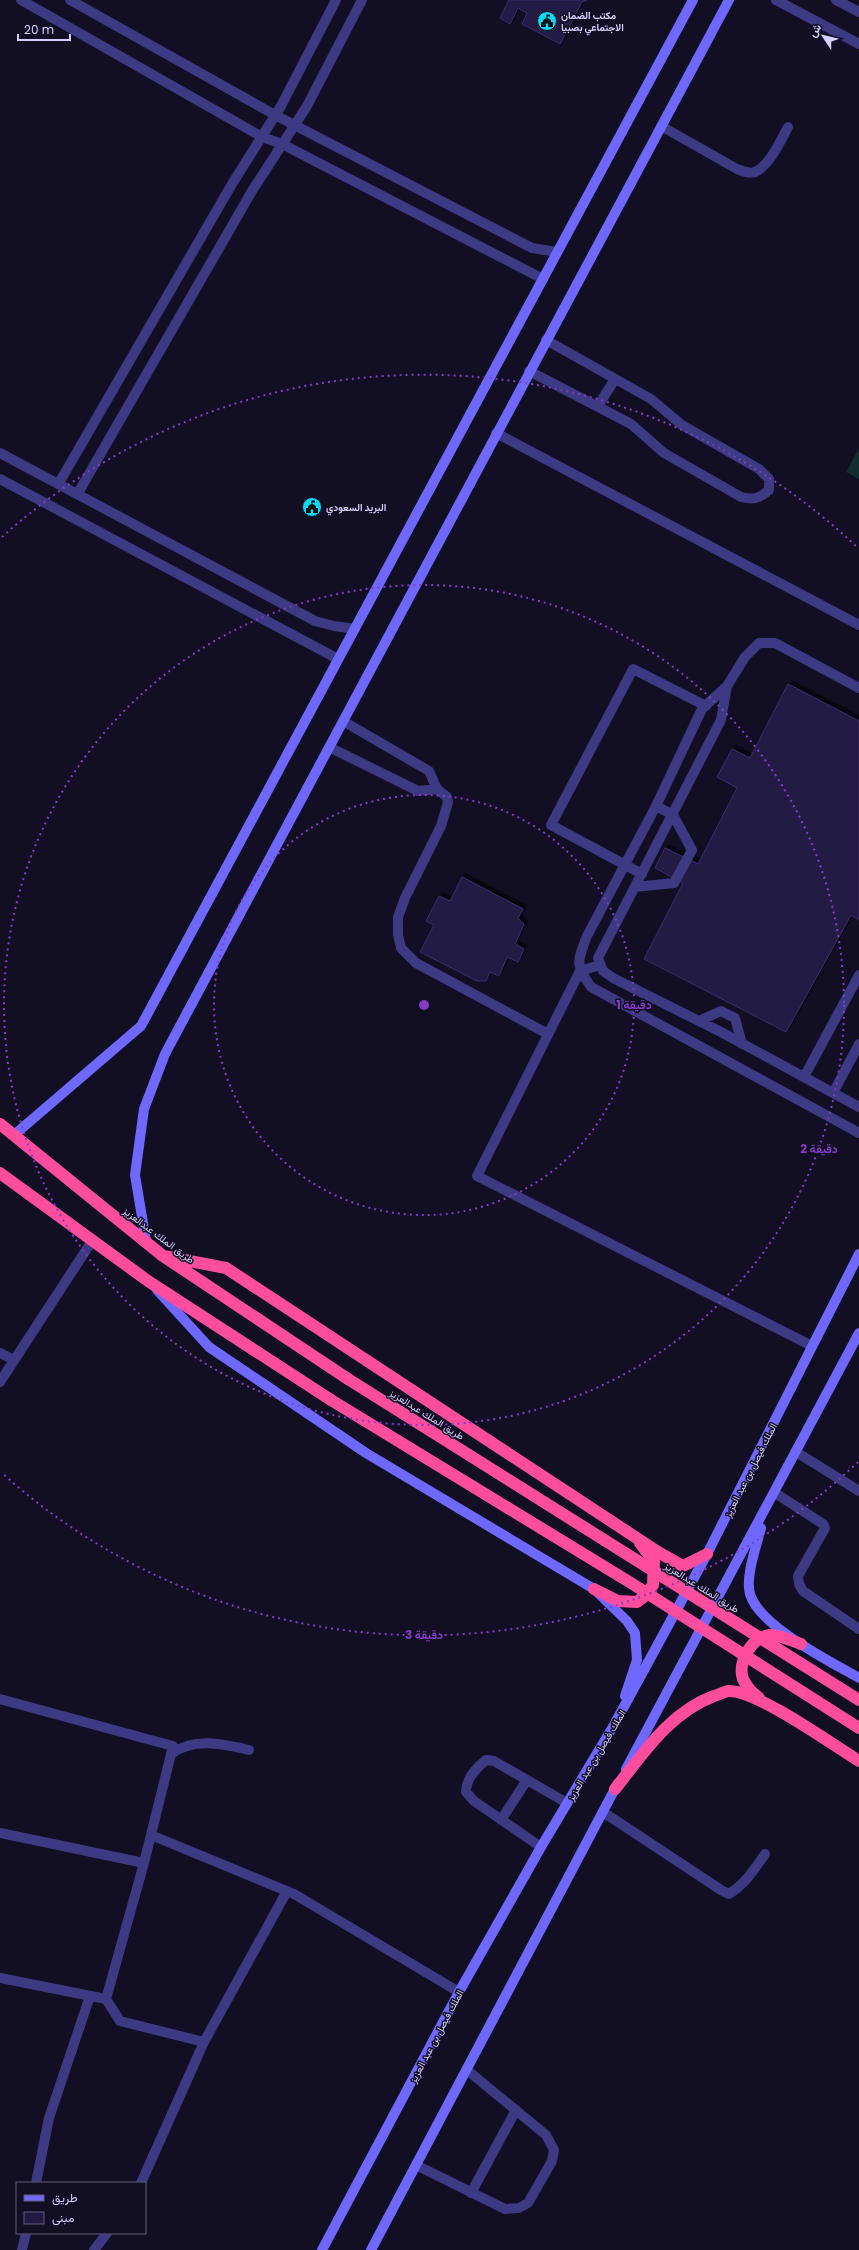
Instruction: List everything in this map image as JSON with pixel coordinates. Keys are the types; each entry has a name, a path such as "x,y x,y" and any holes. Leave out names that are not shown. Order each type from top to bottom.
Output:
{"highway":[{"name":"طريق الملك عبدالعزيز","path":"0,1124 163,1256 348,1378 859,1700"},
{"path":"0,1173 148,1281 331,1400 631,1583 859,1728"},
{"path":"163,1256 226,1268 633,1535 683,1566 707,1554"},
{"path":"594,1589 618,1601 637,1602 653,1585 654,1561 633,1535"},
{"path":"801,1644 770,1635 753,1643 742,1663 742,1678 748,1689 761,1700 859,1761"},
{"path":"615,1789 649,1746 675,1719 703,1700 729,1691 761,1700"}],"street":[{"path":"21,0 262,137 282,144 543,279"},
{"path":"70,0 294,125 532,248 557,252"},
{"path":"59,483 232,184 275,115 336,0"},
{"path":"78,493 252,191 307,106 362,0"},
{"path":"14,1135 141,1026 693,0"},
{"path":"146,1241 135,1175 144,1109 165,1054 496,432 729,0"},
{"path":"776,0 859,44"},
{"path":"836,0 859,12"},
{"path":"661,126 737,169 748,172 755,172 771,157 788,127"},
{"path":"529,371 631,424 664,453 741,497 750,499 761,497 769,490 769,479 759,469 682,425 652,399 546,340"},
{"path":"598,406 615,379"},
{"path":"496,432 859,625"},
{"path":"0,453 78,493 315,621 355,629"},
{"path":"0,479 338,659"},
{"path":"859,688 776,643 759,643 745,657 726,686 702,709 656,806 587,936 578,959 580,971 591,987 859,1133"},
{"path":"642,874 551,825 633,669 706,706"},
{"path":"726,686 721,720 598,958 603,971 613,978 699,1021 859,1106"},
{"path":"343,721 429,771 437,789 447,797 448,808 441,826 405,898 398,917 398,935 401,948 416,963 548,1034"},
{"path":"329,747 418,791 437,789"},
{"path":"635,887 674,883 692,850 673,815 656,806"},
{"path":"600,964 580,971 477,1176 812,1346"},
{"path":"804,1077 859,975"},
{"path":"699,1021 721,1011 735,1018 742,1044"},
{"path":"833,1093 859,1044"},
{"path":"0,1382 92,1241"},
{"name":"الملك فيصل بن عبد العزيز","path":"322,2250 459,1992 541,1847 614,1725 707,1554 859,1254"},
{"path":"148,1281 209,1347 366,1453 594,1589 628,1622 635,1633 637,1660 614,1725"},
{"path":"371,2250 615,1789 766,1511 859,1333"},
{"path":"0,1353 14,1360"},
{"path":"0,1369 14,1360"},
{"path":"796,1452 859,1491"},
{"path":"775,1493 823,1524 825,1528 798,1576 801,1588 803,1591 859,1629"},
{"path":"766,1511 750,1567 750,1593 762,1615 801,1644 859,1678"},
{"path":"0,1699 173,1746 144,1863 106,1999 120,2022 204,2042"},
{"path":"171,1754 181,1747 198,1744 222,1744 249,1750"},
{"path":"541,1847 474,1801 466,1792 466,1784 477,1767 486,1760 494,1761 567,1803"},
{"path":"501,1820 527,1780"},
{"path":"603,1812 729,1894 739,1888 751,1876 765,1854"},
{"path":"0,1833 144,1863"},
{"path":"151,1835 290,1893 459,1992"},
{"path":"141,2182 204,2042 290,1893"},
{"path":"0,1978 106,1999"},
{"path":"36,2182 49,2118 90,1996"},
{"path":"416,2165 505,2210 519,2208 528,2203 552,2161 554,2150 546,2135 467,2070"},
{"path":"471,2193 516,2110"},
{"path":"22,2250 26,2234"},
{"path":"94,2250 106,2234"}],"green space":[{"path":"859,448 859,479 846,472"}],"building":[{"name":"مكتب الضمان الاجتماعي بصبيا","path":"509,0 587,0 582,2 560,44 522,24 527,13 518,8 510,24 500,18"},
{"path":"788,684 859,721 859,920 851,915 786,1032 644,959 683,883 655,868 665,848 698,864 737,788 717,777 732,749 750,758"},
{"path":"462,877 523,909 518,918 524,924 515,944 524,949 518,962 507,957 499,976 490,972 486,981 477,981 420,952 434,925 426,921 439,896 450,901"}],"place":[{"name":"مكتب الضمان الاجتماعي بصبيا","path":"547,21"},
{"name":"البريد السعودي","path":"312,507"}]}
